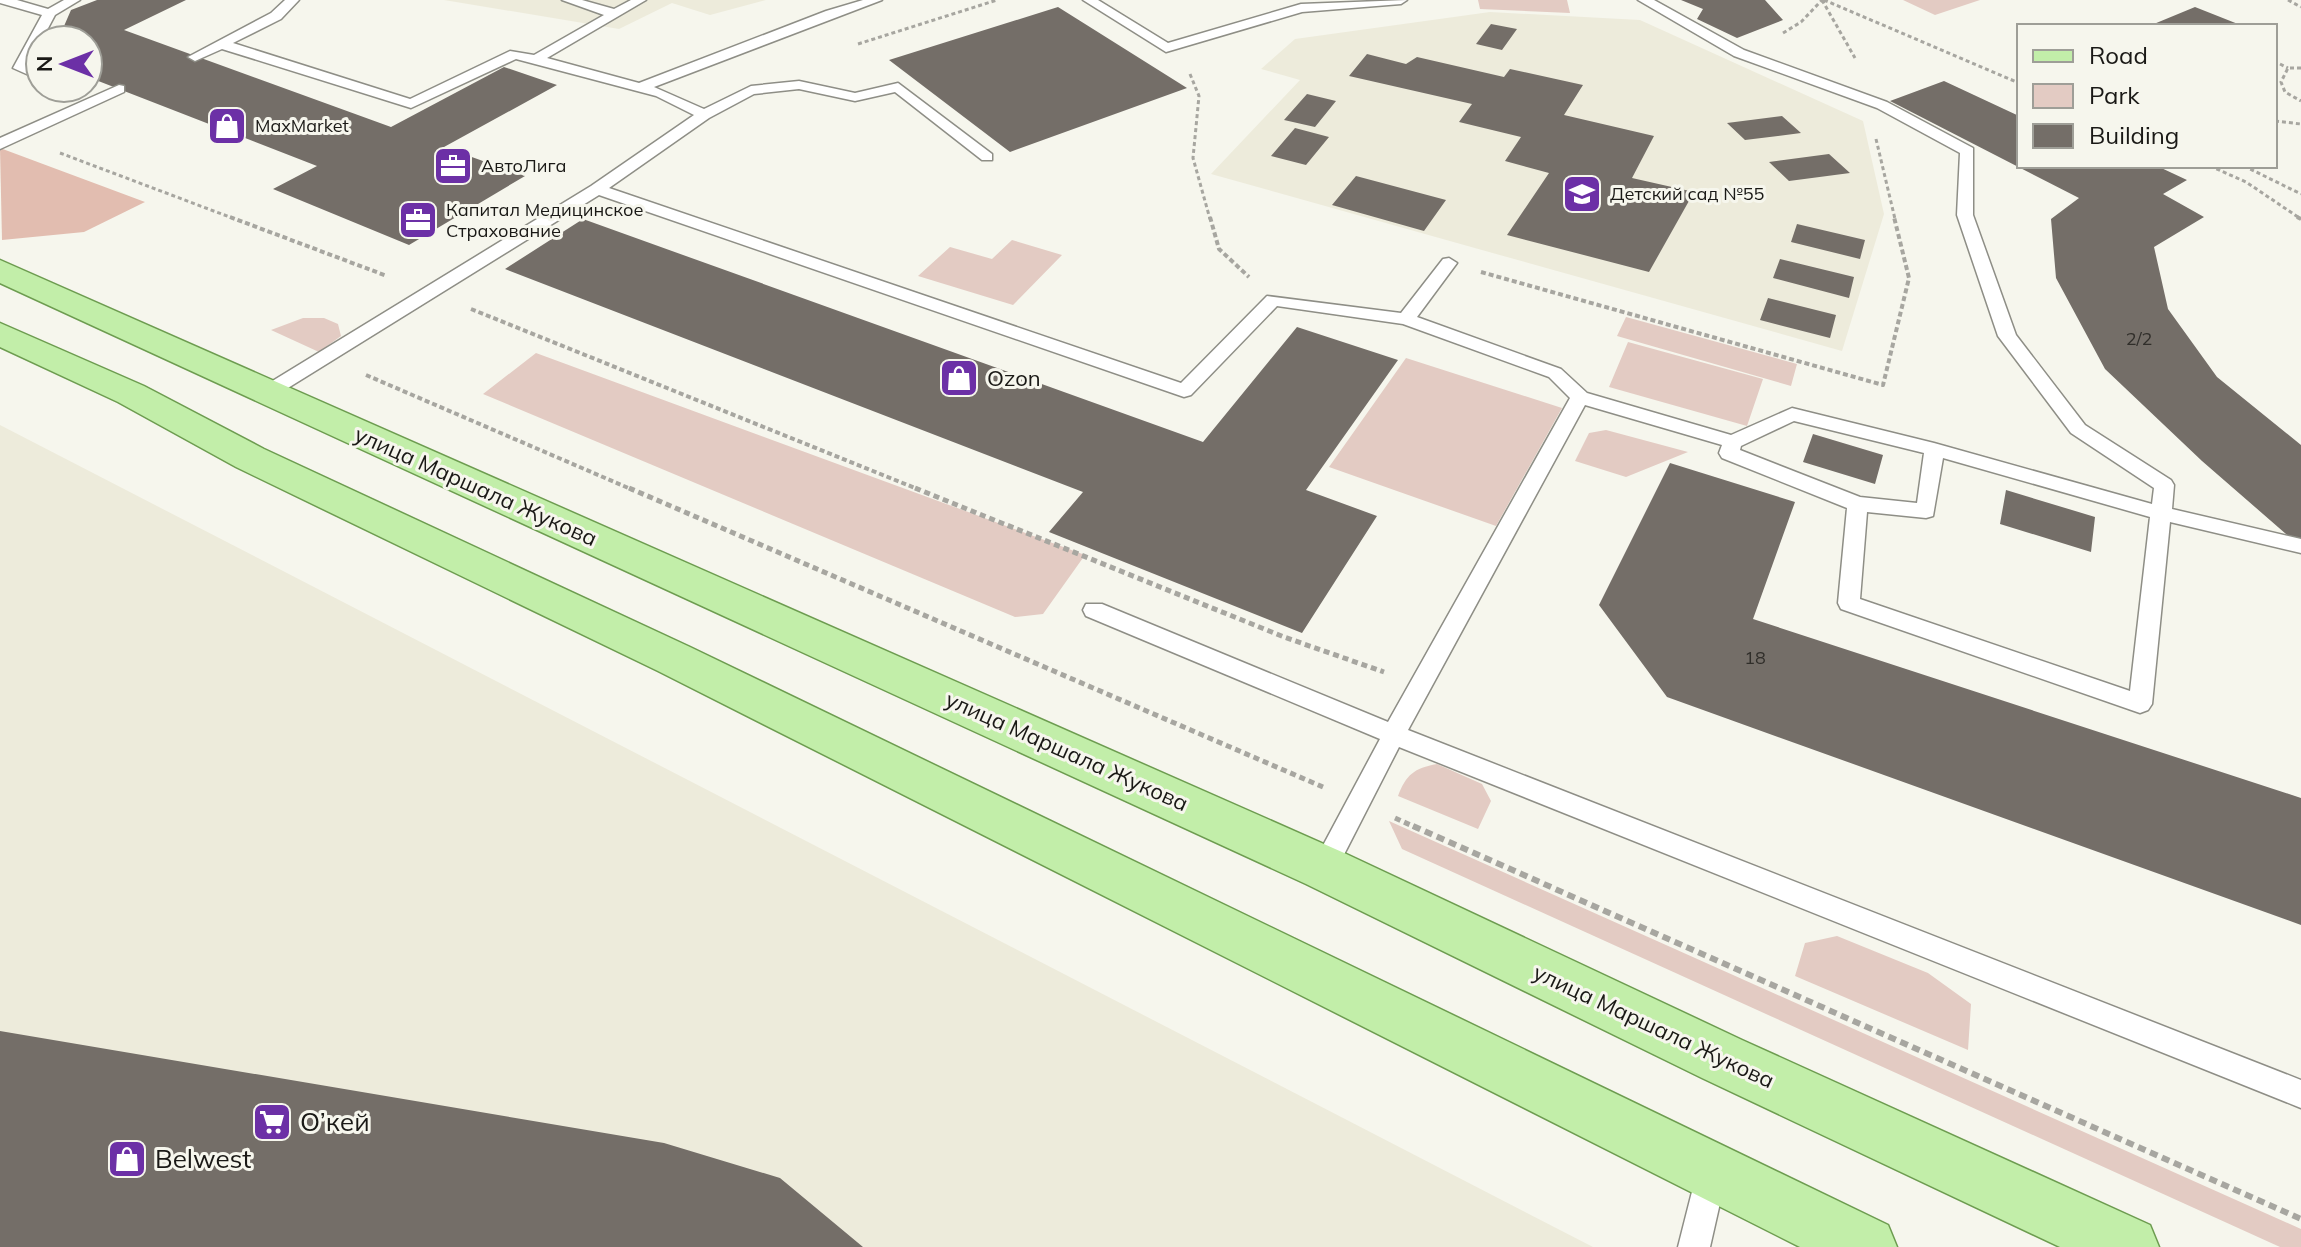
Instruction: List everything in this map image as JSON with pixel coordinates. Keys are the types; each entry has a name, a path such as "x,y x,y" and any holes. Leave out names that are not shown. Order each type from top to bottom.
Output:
{"main road":[{"name":"улица Маршала Жукова","path":"0,270 288,380 1722,1059 2128,1247"},
{"path":"0,334 131,394 250,458 688,666 1866,1247"}],"lane":[{"path":"2,0 50,13"},
{"path":"24,70 20,68 50,13 74,0"},
{"path":"195,57 276,16 293,0"},
{"path":"568,0 616,14"},
{"path":"538,58 640,0"},
{"path":"640,87 831,14 876,0"},
{"path":"1089,0 1166,48 1301,8 1401,0"},
{"path":"1644,0 1739,53 1882,105 1968,151 1965,215 2007,336 2078,429 2164,485 2140,704 1849,603 1857,504"},
{"path":"221,44 411,104 515,54 661,93 704,115"},
{"path":"0,65 23,62"},
{"path":"288,380 597,189 704,115 751,90 799,85 855,97 898,87 987,157"},
{"path":"104,95 119,89"},
{"path":"0,144 86,104"},
{"path":"0,131 18,137"},
{"path":"597,189 1184,391 1273,300 1406,319 1555,373 1580,397 1733,442 1792,414 1934,449 2160,513 2301,546"},
{"path":"1406,319 1449,263"},
{"path":"1324,868 1394,734 1580,397"},
{"path":"1733,442 1729,453 1857,504 1926,511 1934,449"},
{"path":"1094,610 1394,734 2301,1094"},
{"path":"1694,1247 1712,1171"}],"path":[{"path":"857,45 997,0"},
{"path":"1449,263 1883,385 1909,278 1873,127 1882,105 1822,0"},
{"path":"1822,0 2017,82"},
{"path":"2288,0 2301,7"},
{"path":"1179,43 1199,96 1193,158 1219,249 1273,300"},
{"path":"2280,64 2288,68 2301,68"},
{"path":"2277,84 2288,68"},
{"path":"2281,82 2285,92 2301,101"},
{"path":"2277,121 2301,124"},
{"path":"18,137 429,292 1284,637 1421,685"},
{"path":"2214,168 2246,182 2301,219"},
{"path":"2248,168 2301,194"},
{"path":"288,380 372,376 1358,802 2301,1219"}],"shaded area":[{"path":"444,0 766,0 710,15 672,3 619,29"},
{"name":"Детский сад №55","path":"1490,12 1640,20 1863,121 1884,214 1842,351 1211,174 1300,80 1261,69 1295,39"},
{"path":"0,148 145,202 84,232 2,240"},
{"path":"0,425 1593,1247 0,1247"}],"green space":[{"path":"1478,0 1567,0 1570,13 1480,9"},
{"path":"1903,0 1980,0 1935,15"},
{"path":"1012,240 1062,255 1013,305 918,276 950,247 992,259"},
{"path":"1626,317 1797,364 1791,386 1617,336"},
{"path":"303,318 324,318 338,324 341,336 319,352 271,330"},
{"path":"1628,342 1763,379 1747,426 1609,387"},
{"path":"536,353 1085,555 1043,614 1015,617 483,394"},
{"path":"1406,358 1562,408 1496,526 1329,467"},
{"path":"1606,430 1688,452 1626,477 1575,461 1589,433"},
{"path":"1437,764 1482,784 1491,801 1478,829 1398,796 1412,774"},
{"path":"1389,821 2301,1229 2301,1247 2280,1247 1402,849"},
{"path":"1837,936 1928,973 1971,1004 1968,1050 1795,976 1805,943"}],"building":[{"path":"97,0 186,0 124,30 391,127 504,67 557,85 444,147 525,176 409,245 273,189 317,166 104,83 104,24 65,24 71,10"},
{"path":"1681,0 1765,0 1783,20 1737,38 1697,19 1703,9"},
{"path":"1058,7 1187,88 1010,152 889,60"},
{"path":"2195,7 2238,24 2154,24"},
{"path":"1491,24 1517,29 1502,50 1476,44"},
{"path":"1367,54 1406,64 1417,57 1504,77 1510,69 1583,85 1564,115 1654,136 1632,178 1694,192 1649,272 1507,235 1549,173 1505,161 1521,137 1459,122 1472,104 1349,76"},
{"path":"1944,81 2017,115 2017,166 1890,101"},
{"path":"1307,94 1336,101 1315,127 1284,120"},
{"path":"1782,116 1801,133 1745,140 1727,123"},
{"path":"1295,128 1329,137 1306,165 1271,156"},
{"path":"1829,154 1850,173 1789,181 1769,162"},
{"path":"2021,168 2161,168 2187,180 2163,194 2204,217 2154,247 2168,309 2217,377 2301,445 2301,547 2202,461 2105,369 2056,278 2051,219 2079,198"},
{"path":"1356,176 1446,200 1424,231 1332,205"},
{"path":"583,219 1203,442 1297,327 1398,360 1306,490 1377,516 1302,633 1049,532 1083,492 505,269"},
{"path":"1797,224 1865,240 1860,259 1791,242"},
{"path":"1780,259 1854,277 1849,298 1773,278"},
{"path":"1768,298 1836,315 1830,338 1760,320"},
{"path":"1813,434 1883,455 1875,484 1803,462"},
{"path":"1670,463 1795,502 1753,619 2301,798 2301,925 1667,697 1599,605"},
{"path":"2006,490 2095,517 2091,552 2000,524"},
{"name":"О’кей","path":"0,1031 664,1143 780,1178 863,1247 0,1247"}],"place":[{"name":"MaxMarket","path":"227,126"},
{"name":"АвтоЛига","path":"453,166"},
{"name":"Детский сад №55","path":"1582,194"},
{"name":"Капитал Медицинское Страхование","path":"418,220"},
{"name":"Ozon","path":"959,378"},
{"name":"О’кей","path":"272,1122"},
{"name":"Belwest","path":"127,1159"}]}
